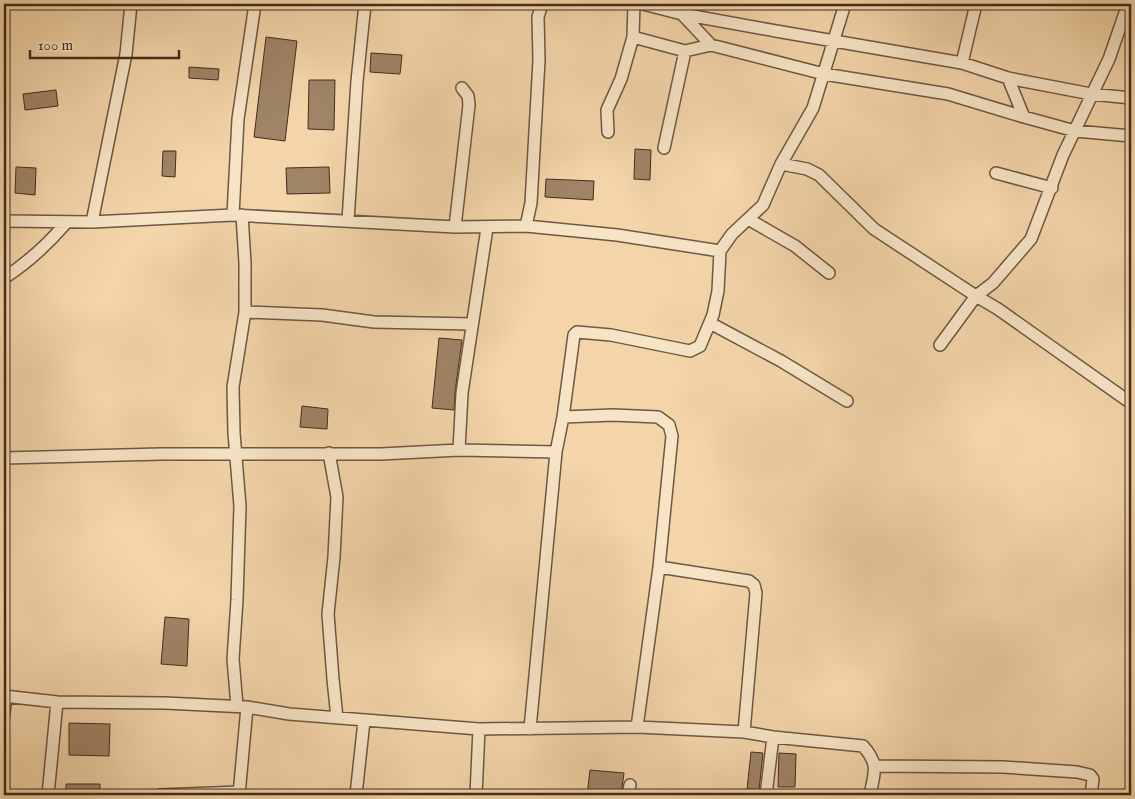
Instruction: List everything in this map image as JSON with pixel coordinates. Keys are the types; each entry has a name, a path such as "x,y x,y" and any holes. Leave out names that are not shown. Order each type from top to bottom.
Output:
{"street":[{"path":"92,222 126,54 131,4"},
{"path":"160,795 239,794 242,706 233,659 240,506 233,387 245,312 245,263 237,215 238,119 255,4"},
{"path":"348,221 357,81 365,4"},
{"path":"526,226 531,203 540,60 538,17 542,4"},
{"path":"608,132 608,110 621,79 633,37 634,4"},
{"path":"644,4 835,41 962,63 1008,78 1091,94 1131,98"},
{"path":"530,729 556,452 575,333 611,335 690,351 700,346 710,324 718,291 720,251 732,234 763,205 781,164 813,108 845,4"},
{"path":"962,63 976,4"},
{"path":"940,345 976,296 993,283 1031,239 1063,155 1109,59 1128,4"},
{"path":"677,9 711,45"},
{"path":"633,37 685,51 711,45 824,74 948,94 1075,131 1131,136"},
{"path":"664,148 685,51"},
{"path":"1008,78 1024,117"},
{"path":"455,227 469,105 468,96 462,88"},
{"path":"781,164 807,169 819,175 874,229 998,309 1131,403"},
{"path":"996,173 1052,188"},
{"path":"4,221 92,222 237,215 455,227 526,226 617,235 720,251"},
{"path":"748,219 795,246 829,273"},
{"path":"4,278 26,264 51,241 67,222"},
{"path":"459,450 462,393 487,228"},
{"path":"245,312 322,315 374,322 472,324"},
{"path":"710,324 781,361 847,401"},
{"path":"563,417 613,415 658,417 669,425 672,436 659,567 637,727"},
{"path":"4,458 160,454 381,454 459,450 556,452"},
{"path":"329,453 337,497 334,557 328,614 337,718"},
{"path":"659,567 748,581 754,585 756,593 744,732"},
{"path":"4,713 5,696 57,702 242,706 289,714 479,730 637,727 744,732 773,737 863,746 870,754 876,766 870,795"},
{"path":"48,795 57,702"},
{"path":"356,795 364,721"},
{"path":"476,795 479,730"},
{"path":"766,795 773,737"},
{"path":"876,766 1004,768 1077,772 1090,775 1093,779 1091,795"}],"building":[{"path":"266,37 297,41 285,141 254,137"},
{"path":"371,53 402,55 400,74 370,72"},
{"path":"189,67 219,69 218,80 189,78"},
{"path":"309,80 335,80 334,130 308,129"},
{"path":"56,90 58,106 25,110 23,94"},
{"path":"635,149 651,150 650,180 634,179"},
{"path":"163,151 176,151 175,177 162,176"},
{"path":"16,167 36,168 35,195 15,193"},
{"path":"329,167 330,193 287,194 286,168"},
{"path":"546,179 594,181 593,200 545,197"},
{"path":"439,338 462,340 454,410 432,408"},
{"path":"302,406 328,409 327,429 300,427"},
{"path":"165,617 189,619 187,666 161,664"},
{"path":"69,723 110,724 109,756 69,755"},
{"path":"751,752 763,753 759,790 747,789"},
{"path":"779,753 796,754 795,787 778,787"},
{"path":"590,770 624,773 621,795 587,795"},
{"path":"66,784 100,784 100,795 66,795"}]}
